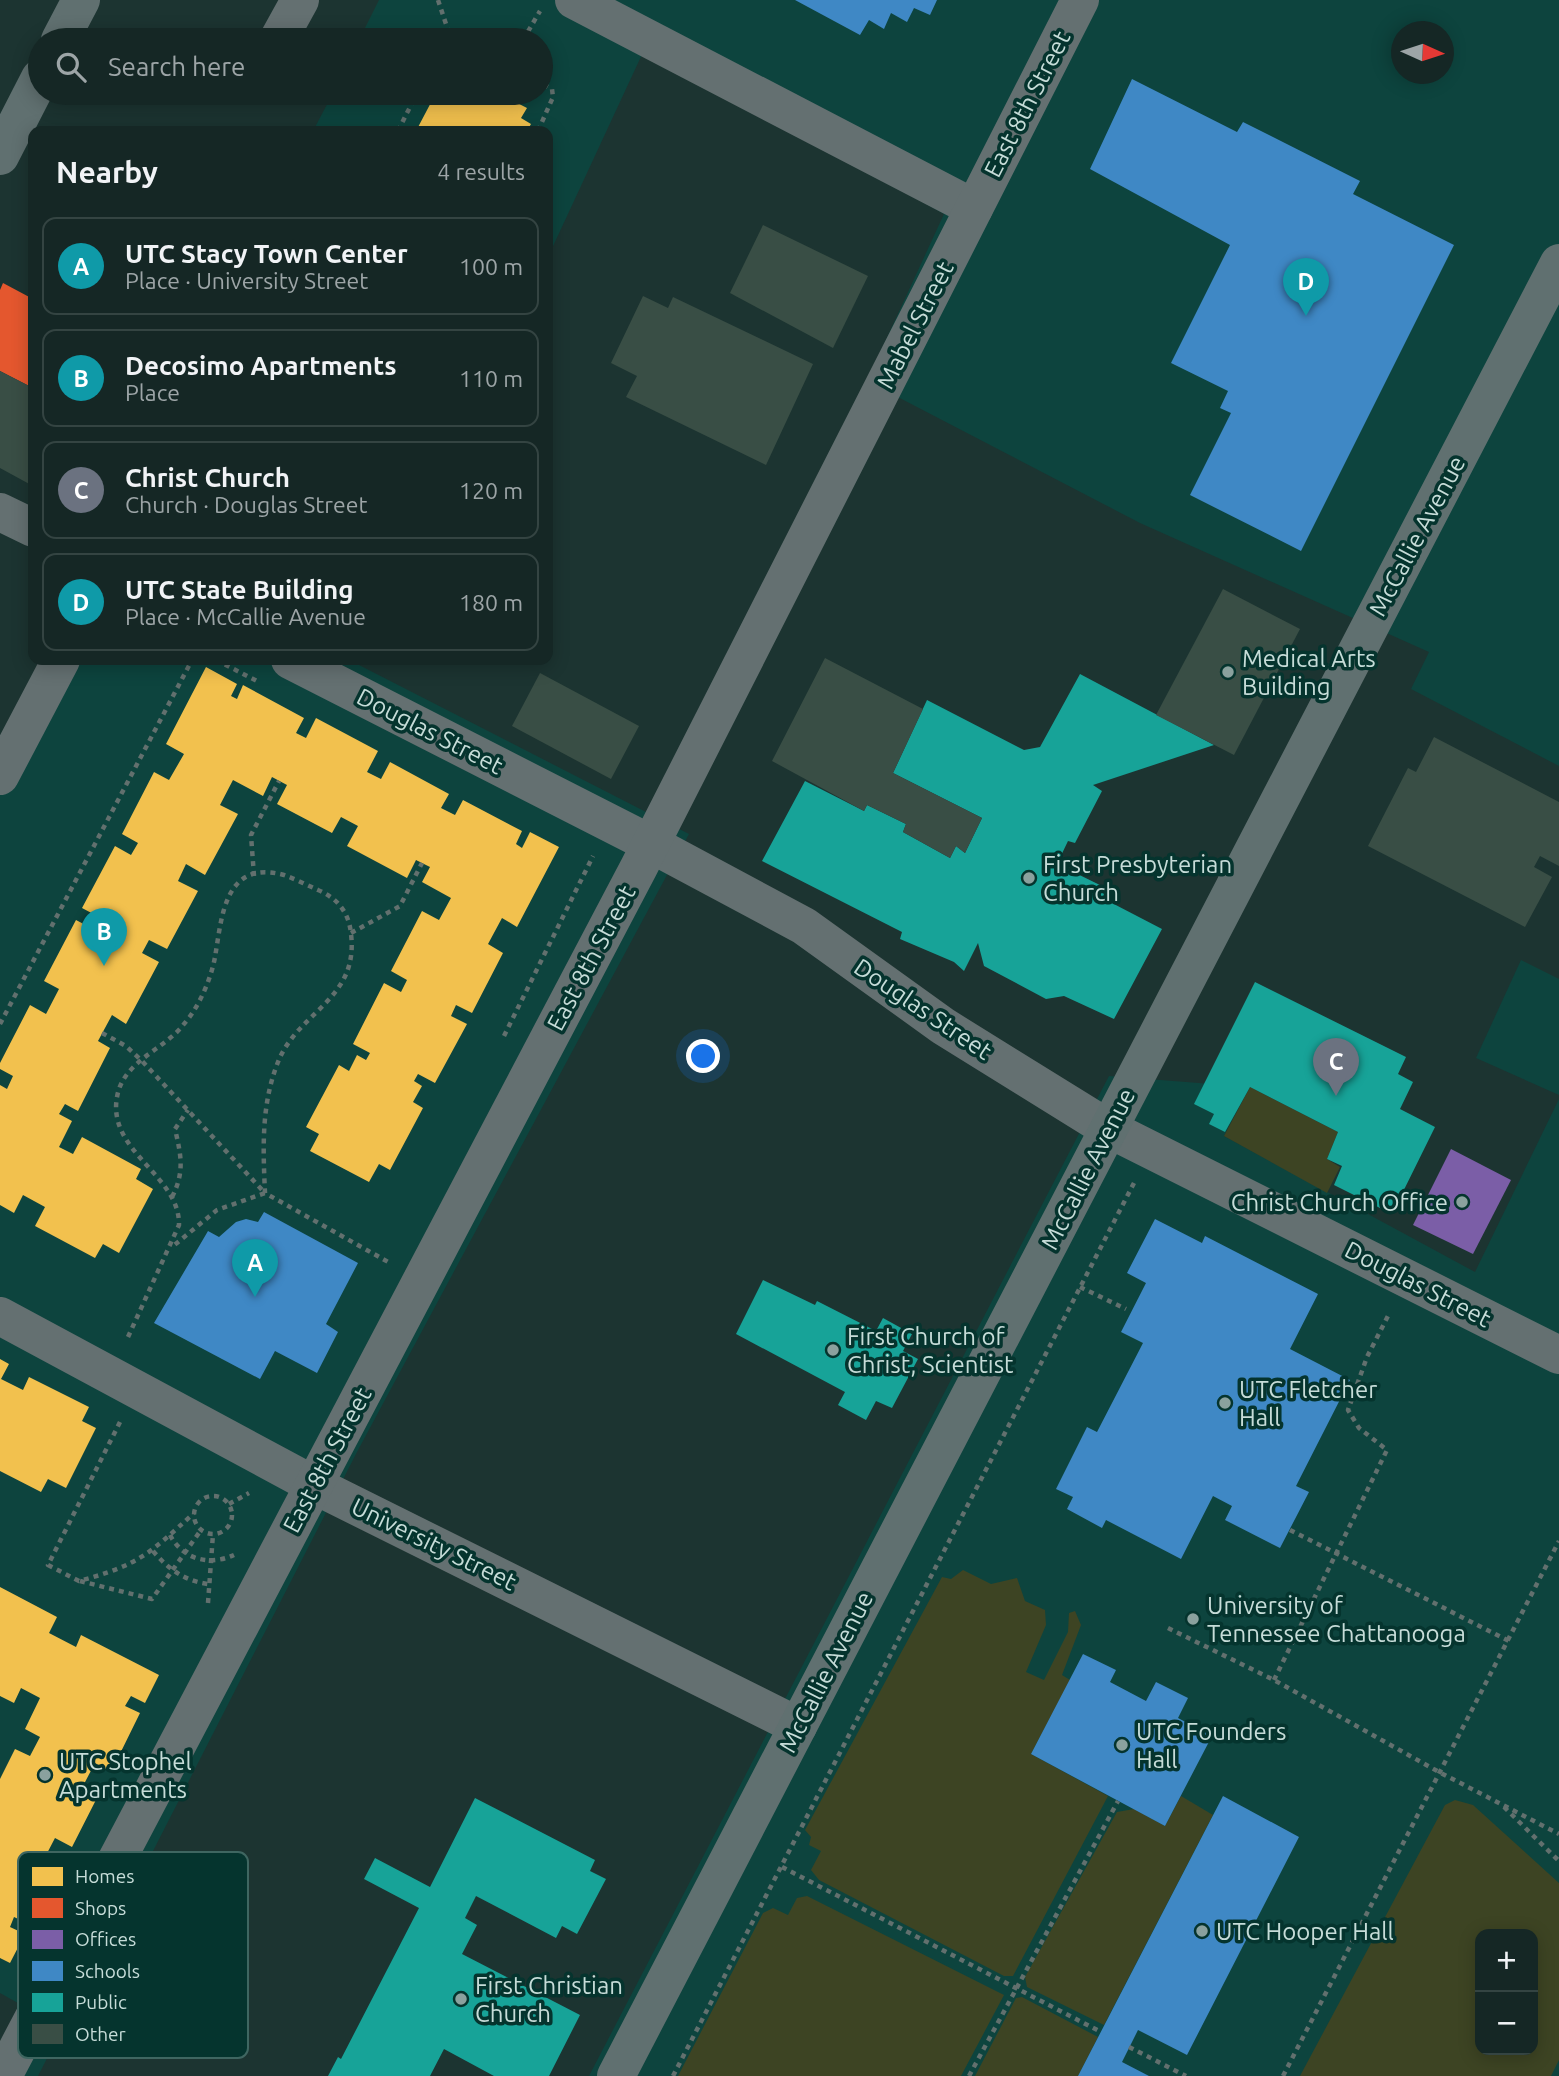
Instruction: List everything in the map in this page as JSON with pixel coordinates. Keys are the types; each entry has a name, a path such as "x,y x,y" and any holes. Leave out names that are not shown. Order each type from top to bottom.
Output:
{"main road":[{"path":"65,28 75,2"},
{"path":"0,156 28,101"},
{"name":"McCallie Avenue","path":"617,2076 1559,263"}],"street":[{"path":"285,28 300,0"},
{"path":"574,0 974,208"},
{"name":"East 8th Street","path":"974,208 1080,0"},
{"name":"Mabel Street","path":"651,844 974,208"},
{"path":"0,512 28,526"},
{"path":"0,776 58,665"},
{"name":"Douglas Street","path":"276,672 651,844 804,926 943,1026 1109,1129 1559,1355"},
{"name":"East 8th Street","path":"110,1852 314,1485 651,844"},
{"name":"University Street","path":"0,1315 314,1485 798,1726"},
{"name":"East 8th Street","path":"3,2076 13,2027"}],"path":[{"path":"438,0 447,28"},
{"path":"400,126 411,105"},
{"path":"540,126 549,105"},
{"path":"0,1024 189,665"},
{"path":"241,665 276,672"},
{"path":"254,876 251,835 279,781"},
{"path":"500,1044 593,861 592,850"},
{"path":"351,933 400,906 422,863"},
{"path":"128,1337 180,1225 180,1212 172,1197 120,1130 117,1098 124,1078 183,1027 195,1009 215,959 225,900 233,887 245,878 283,875 336,900 349,919 351,933 348,974 339,990 295,1035 278,1062 263,1121 265,1193"},
{"path":"102,1033 127,1046 265,1193 389,1263 396,1251"},
{"path":"172,1197 181,1179 183,1165 174,1129 188,1110"},
{"path":"673,2076 1135,1180"},
{"path":"168,1250 217,1210 265,1193"},
{"path":"1274,1680 1387,1450 1359,1428 1348,1410 1367,1357 1405,1277"},
{"path":"1080,1287 1126,1309"},
{"path":"120,1422 48,1565 79,1581 152,1600 201,1530"},
{"path":"79,1581 125,1567 153,1551 194,1513 204,1497 216,1495 227,1502 232,1520 225,1530 213,1534 201,1530 194,1513"},
{"path":"1290,1530 1509,1641"},
{"path":"208,1612 213,1534"},
{"path":"170,1535 185,1552 210,1561 223,1560 240,1552"},
{"path":"1283,2076 1559,1541"},
{"path":"153,1551 172,1570 196,1582 208,1584"},
{"path":"1168,1628 1274,1680 1439,1772 1559,1834"},
{"path":"969,2076 1015,1986 1118,1801"},
{"path":"1501,1804 1559,1861"},
{"path":"782,1867 1101,2032"},
{"path":"1129,2047 1186,2076"}],"shaded area":[{"path":"379,0 1559,0 1559,766 1411,689 1429,652 1140,523 867,381 944,214 645,48 553,246 553,126 316,126 327,105 553,105 553,28 365,28"},
{"path":"41,665 359,665 689,834 357,1452 153,1852 18,1852 18,2003 0,1993 0,744"},
{"path":"1521,960 1559,979 1559,1095 1476,1058"},
{"name":"University of Tennessee Chattanooga","path":"1109,1076 1250,1087 1224,1136 1475,1272 1559,1099 1559,2076 589,2076"},
{"path":"1250,1087 1338,1132 1327,1159 1340,1167 1327,1193 1224,1136"},
{"path":"963,1570 991,1584 1017,1578 1025,1601 1045,1610 1046,1625 1026,1672 1044,1680 1068,1632 1069,1613 1075,1611 1081,1625 1062,1675 1070,1680 1031,1754 1108,1796 1013,1976 1004,1976 819,1880 811,1870 821,1851 809,1845 811,1837 805,1830 942,1577 951,1579"},
{"path":"1181,1796 1213,1815 1104,2025 1027,1987 1025,1977 1117,1812 1134,1809 1165,1826"},
{"path":"1455,1800 1473,1805 1559,1883 1559,2060 1551,2076 1300,2076 1445,1805"},
{"path":"807,1896 1004,1995 961,2076 678,2076 763,1913 773,1908 788,1915 797,1898"},
{"path":"1022,1997 1098,2037 1078,2076 975,2076 1016,1998"},
{"path":"31,2058 47,2058 38,2076 22,2076"}],"building: Homes":[{"path":"430,105 521,105 527,108 521,118 531,124 530,126 419,126"},
{"path":"206,667 237,684 231,696 237,699 243,685 304,718 296,733 306,738 316,718 378,751 367,772 381,779 390,762 449,794 441,808 455,815 463,800 522,831 516,844 522,848 530,832 559,847 517,927 502,918 488,944 503,953 472,1013 456,1005 451,1016 467,1024 435,1083 418,1074 414,1081 422,1086 413,1102 423,1108 390,1170 379,1164 369,1182 310,1151 319,1134 306,1127 339,1065 349,1071 357,1055 366,1060 370,1053 353,1044 384,983 401,992 407,980 391,971 422,911 439,920 451,898 422,882 430,867 416,860 407,878 347,846 358,826 341,817 332,833 277,804 287,785 272,777 263,796 233,780 220,805 238,814 205,875 186,864 178,881 198,891 167,949 149,940 142,953 159,962 126,1024 112,1015 98,1041 110,1048 78,1111 65,1104 59,1114 72,1121 59,1147 73,1154 82,1137 141,1169 136,1179 153,1189 119,1253 103,1244 95,1258 35,1226 45,1207 23,1195 14,1213 0,1205 0,1085 7,1089 13,1076 0,1069 0,1063 30,1005 46,1014 59,989 44,981 76,920 93,929 99,917 82,908 115,846 131,855 138,843 122,834 154,772 169,780 184,754 166,744"},
{"path":"0,1359 9,1364 1,1379 23,1390 29,1377 89,1407 82,1421 96,1428 66,1488 48,1479 41,1492 0,1471"},
{"name":"UTC Stophel Apartments","path":"0,1587 57,1617 49,1633 76,1647 81,1635 159,1675 145,1703 131,1696 125,1706 140,1713 111,1772 95,1763 84,1784 100,1792 72,1847 55,1838 48,1852 18,1852 18,1919 14,1917 10,1927 18,1931 18,1948 10,1963 0,1958 0,1779 15,1749 30,1756 40,1737 25,1729 40,1698 21,1688 14,1703 0,1696"}],"building: Shops":[{"path":"3,283 28,296 28,385 0,371 0,290"}],"building: Offices":[{"name":"Christ Church Office","path":"1451,1149 1511,1180 1473,1254 1413,1225"}],"building: Schools":[{"path":"795,0 937,0 930,15 914,8 907,22 891,13 884,29 869,20 860,35"},
{"path":"1132,79 1237,132 1243,122 1360,181 1353,194 1454,245 1301,551 1190,495 1231,413 1220,408 1228,391 1171,363 1230,245 1090,169"},
{"path":"264,1212 358,1263 326,1324 338,1332 317,1373 275,1351 260,1379 154,1323 208,1231 219,1237 236,1222 246,1219 258,1222"},
{"name":"UTC Fletcher Hall","path":"1155,1219 1202,1243 1205,1236 1318,1294 1290,1349 1350,1380 1296,1486 1309,1492 1280,1548 1225,1520 1232,1506 1213,1496 1181,1559 1106,1520 1102,1528 1067,1509 1073,1497 1056,1489 1087,1427 1097,1432 1143,1343 1121,1332 1146,1283 1127,1273"},
{"name":"UTC Founders Hall","path":"1083,1654 1116,1670 1110,1682 1146,1701 1156,1682 1188,1698 1178,1718 1212,1736 1165,1826 1031,1754"},
{"name":"UTC Hooper Hall","path":"1223,1796 1299,1837 1187,2055 1138,2030 1122,2062 1149,2076 1078,2076"}],"building: Public":[{"path":"1080,674 1214,745 1093,785 1102,791 1075,843 1068,841 1057,864 1106,888 1110,902 1162,929 1114,1019 1064,996 1046,999 984,966 978,943 964,971 954,962 900,939 902,932 762,861 805,781 864,811 867,805 906,824 903,832 950,858 956,846 965,853 982,818 893,773 927,700 1024,750 1040,747"},
{"path":"1255,982 1406,1057 1398,1074 1413,1082 1400,1109 1435,1127 1392,1214 1334,1185 1342,1166 1327,1159 1338,1132 1250,1087 1225,1132 1209,1124 1214,1114 1194,1104"},
{"name":"First Church of Christ, Scientist","path":"763,1280 815,1305 817,1301 876,1331 883,1318 912,1334 903,1351 918,1359 892,1408 876,1401 866,1420 838,1405 845,1392 736,1334"},
{"path":"475,1798 595,1860 590,1871 606,1879 577,1934 562,1926 556,1938 476,1896 465,1918 477,1925 462,1954 580,2015 549,2076 494,2076 444,2049 430,2076 328,2076 338,2057 341,2059 419,1908 364,1879 375,1858 430,1887"}],"building: Other":[{"path":"763,225 868,276 833,348 730,293"},
{"path":"643,296 668,308 673,297 813,364 766,465 626,397 637,376 611,363"},
{"path":"0,371 28,385 28,483 0,468"},
{"name":"Medical Arts Building","path":"1223,589 1300,629 1234,755 1156,715"},
{"path":"825,658 923,709 893,773 982,818 965,853 956,846 950,858 903,832 906,824 867,805 864,811 772,761"},
{"path":"540,673 639,726 611,779 512,726"},
{"path":"1434,737 1559,802 1559,866 1540,856 1534,867 1552,877 1525,927 1368,846 1408,768 1416,772"}],"place":[{"name":"UTC State Building","path":"1306,316"},
{"name":"Medical Arts Building","path":"1228,672"},
{"name":"First Presbyterian Church","path":"1029,878"},
{"name":"Decosimo Apartments","path":"104,966"},
{"name":"Christ Church","path":"1336,1096"},
{"name":"Christ Church Office","path":"1462,1202"},
{"name":"UTC Stacy Town Center","path":"255,1297"},
{"name":"First Church of Christ, Scientist","path":"833,1350"},
{"name":"UTC Fletcher Hall","path":"1225,1403"},
{"name":"University of Tennessee Chattanooga","path":"1193,1619"},
{"name":"UTC Founders Hall","path":"1122,1745"},
{"name":"UTC Stophel Apartments","path":"45,1775"},
{"name":"UTC Hooper Hall","path":"1202,1931"},
{"name":"First Christian Church","path":"461,1999"}]}
